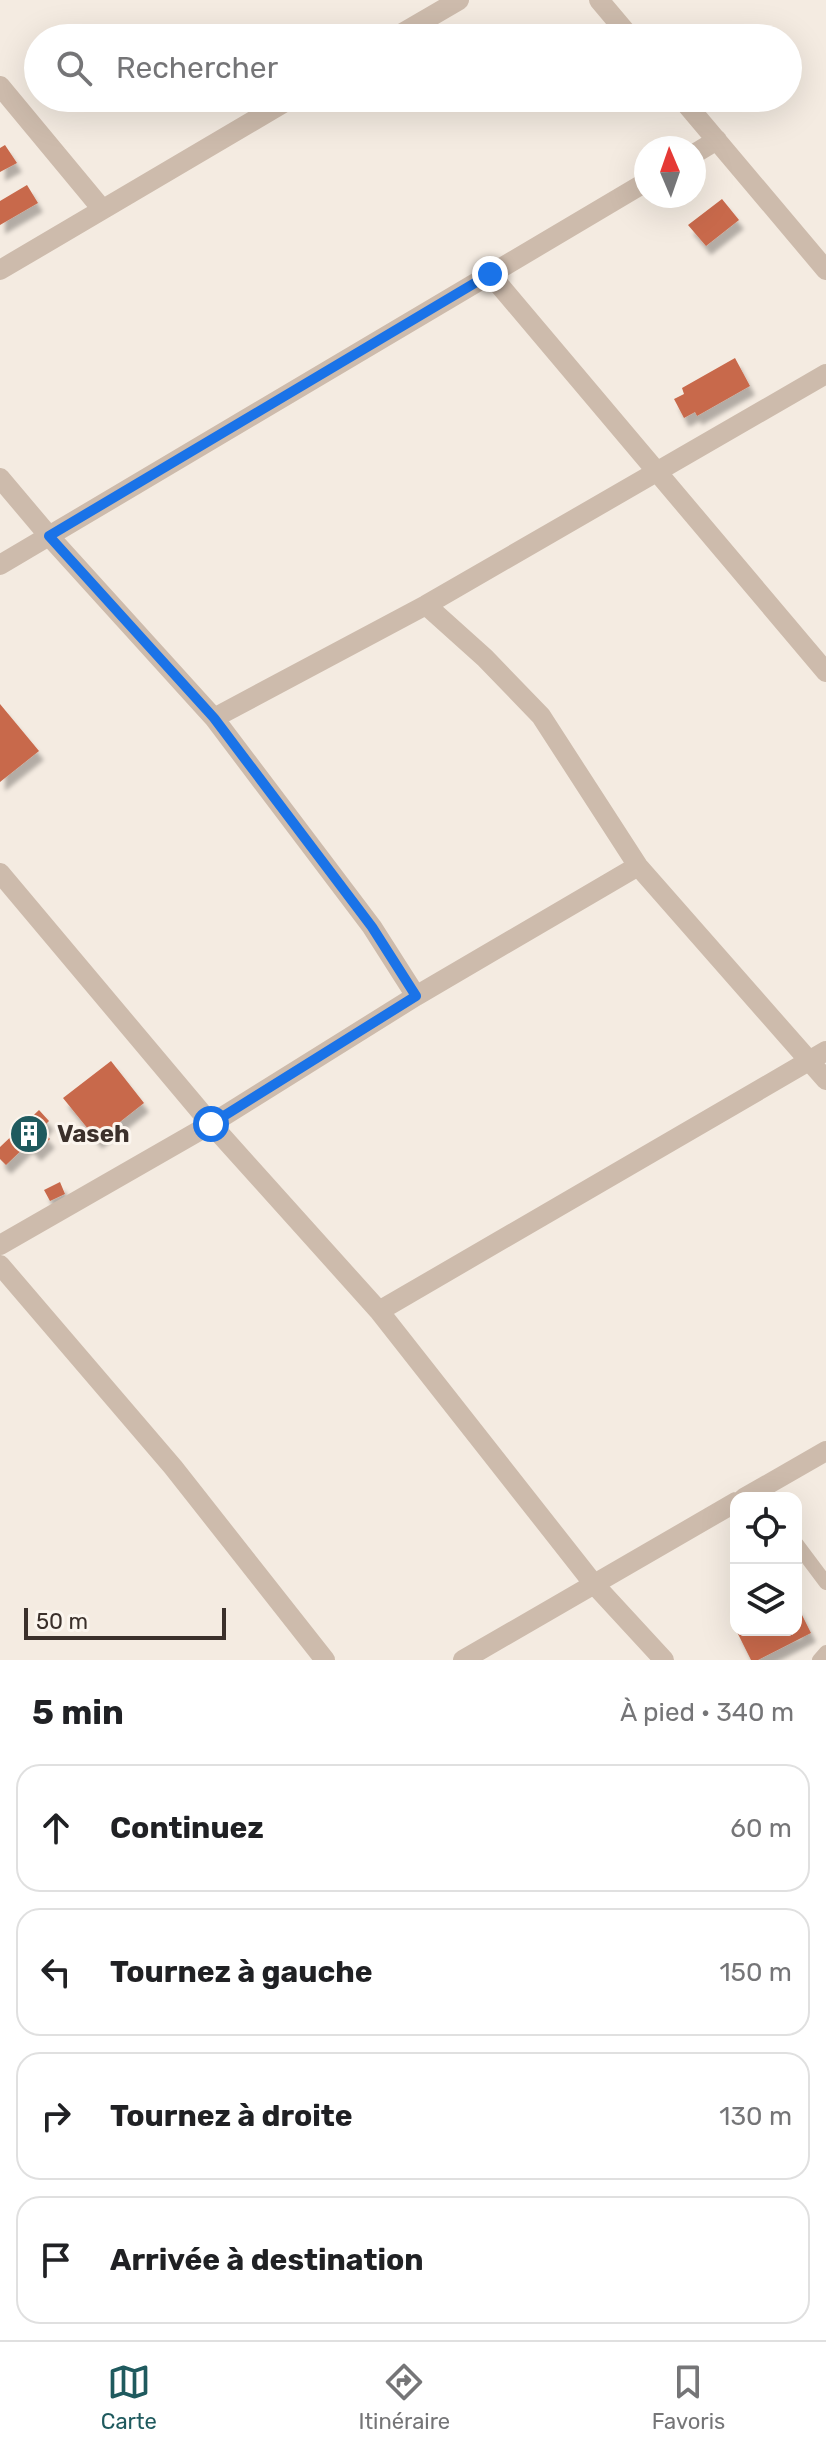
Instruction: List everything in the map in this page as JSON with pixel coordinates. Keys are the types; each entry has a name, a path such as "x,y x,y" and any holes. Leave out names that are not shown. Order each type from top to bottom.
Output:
{"street":[{"path":"418,24 459,0"},
{"path":"599,0 619,24"},
{"path":"0,86 102,209"},
{"path":"0,270 268,112"},
{"path":"693,112 826,270"},
{"path":"706,147 717,140"},
{"path":"0,565 634,189"},
{"path":"490,274 826,672"},
{"path":"214,718 426,605 826,374"},
{"path":"0,478 214,718 372,927 416,996"},
{"path":"426,605 485,658 541,716 638,866 818,1056 826,1080"},
{"path":"0,1245 211,1124 416,996 638,866"},
{"path":"0,873 211,1124 379,1311 593,1583 664,1660"},
{"path":"379,1311 818,1056"},
{"path":"0,1265 173,1467 325,1660"},
{"path":"759,1492 826,1451"},
{"path":"463,1660 730,1505"}],"lane":[{"path":"802,1551 826,1583"},
{"path":"819,1660 826,1652"}],"building":[{"path":"5,145 17,163 0,172 0,148"},
{"path":"27,185 38,203 0,225 0,201"},
{"path":"722,199 739,220 706,246 688,225"},
{"path":"735,358 750,386 697,416 695,412 684,418 674,399 684,394 682,388"},
{"path":"0,704 39,751 0,782"},
{"path":"111,1061 144,1103 97,1140 63,1098"},
{"name":"Vaseh","path":"39,1110 49,1121 41,1129 50,1139 36,1152 28,1144 6,1165 0,1159 0,1147"},
{"name":"Vaseh","path":"60,1182 65,1194 50,1201 44,1190"},
{"path":"802,1615 811,1633 758,1660 751,1660 739,1636 802,1636"}],"place":[{"name":"Vaseh","path":"29,1134"}],"route":[{"path":"211,1124 416,996 372,927 214,718 49,536 490,274"}]}
